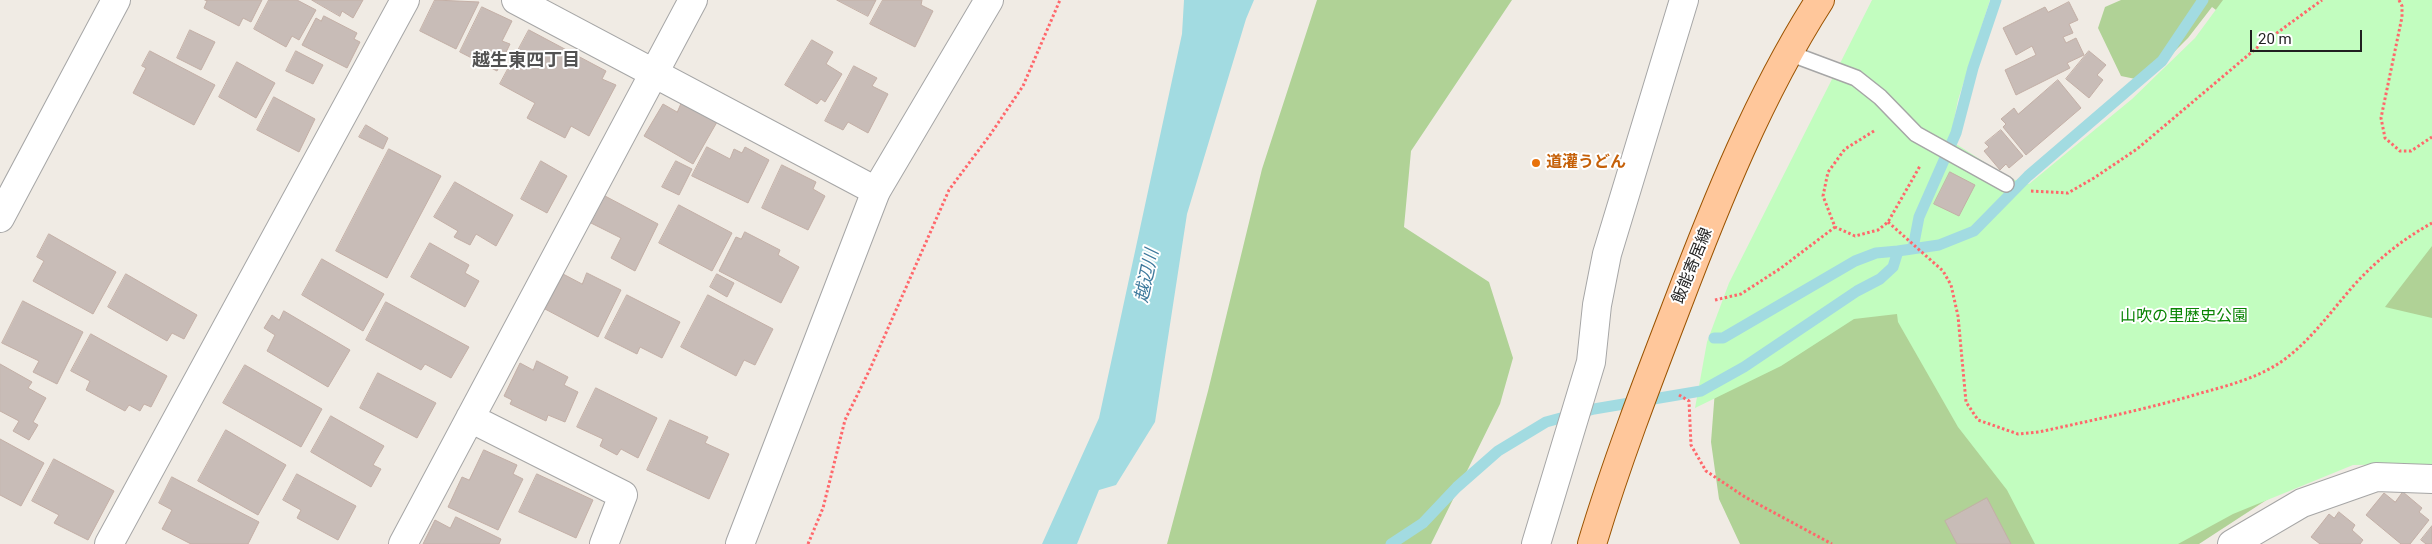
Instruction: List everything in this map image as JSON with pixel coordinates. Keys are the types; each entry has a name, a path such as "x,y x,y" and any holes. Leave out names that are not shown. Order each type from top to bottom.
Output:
{"main road":[{"name":"飯能寄居線","path":"1592,544 1648,382 1718,203 1789,53 1817,1"}],"street":[{"path":"0,218 116,0"},
{"path":"109,544 405,0"},
{"path":"516,0 876,191"},
{"path":"403,544 693,0"},
{"path":"740,544 876,191 989,0"},
{"path":"1536,544 1592,362 1597,305 1607,254 1684,0"},
{"path":"470,418 623,495 604,544"},
{"path":"2232,544 2302,504 2376,477 2432,479"}],"lane":[{"path":"1789,53 1856,78 1880,97 1900,120 1932,144 2006,184"}],"path":[{"path":"808,544 823,508 845,420 870,369 949,190 990,135 1023,86 1060,0"},
{"path":"2006,184 2030,190 2068,193 2137,149 2259,46 2322,0"},
{"path":"2399,0 2402,6 2402,17 2381,118 2385,138 2400,151 2411,151 2432,137"},
{"path":"1900,120 1879,128 1845,149 1828,172 1823,196 1834,227 1855,236 1878,230 1888,222 1932,144"},
{"path":"1888,222 1943,271 1951,285 1958,316 1966,402 1978,420 2018,434 2039,432 2169,403 2243,381 2285,359 2320,328 2355,284 2385,254 2411,235 2432,223"},
{"path":"1712,301 1741,294 1781,268 1834,227"},
{"path":"1648,382 1689,401 1691,446 1706,471 1745,497 1832,544"}],"green space":[{"path":"1317,0 1512,0 1411,151 1404,227 1489,282 1513,358 1500,404 1431,544 1167,544 1208,391 1262,169"},
{"name":"山吹の里歴史公園","path":"1872,0 1990,0 1958,100 1950,140 2009,178 2029,184 2132,99 2195,38 2223,0 2432,0 2432,246 2385,307 2432,318 2432,464 2353,465 2233,514 2178,544 2035,544 2007,490 1958,427 1898,322 1897,314 1854,319 1781,366 1695,408 1707,342 1729,283"},
{"name":"山吹の里歴史公園","path":"2121,0 2432,0 2432,452 2357,458 2268,499 2199,544 1740,544 1719,499 1711,442 1715,390 1850,310 2247,33 2212,7 2188,38 2145,81 2121,76 2098,28 2105,7"}],"water":[{"name":"越辺川","path":"1184,0 1254,0 1246,19 1187,214 1155,422 1116,485 1099,490 1077,544 1042,544 1099,418 1182,34"}],"building":[{"path":"205,0 262,0 251,22 243,18 239,26 204,8 207,1"},
{"path":"269,0 297,0 316,10 299,40 292,36 286,47 254,29"},
{"path":"312,0 363,0 353,18 342,11 340,16"},
{"path":"435,0 479,2 456,49 420,31"},
{"path":"837,0 876,0 868,16"},
{"path":"883,0 922,0 921,5 933,11 915,47 870,24"},
{"path":"2069,2 2078,20 2069,24 2073,33 2063,37 2066,43 2076,38 2084,55 2067,63 2070,68 2016,95 2005,70 2036,55 2032,46 2016,55 2003,28 2045,7 2048,12"},
{"path":"482,7 512,21 502,41 510,44 497,71 460,52"},
{"path":"324,16 357,33 354,39 360,42 347,68 302,45 316,18 321,21"},
{"path":"190,30 215,42 201,70 177,58"},
{"path":"529,30 606,71 602,79 616,85 589,136 571,126 565,138 527,118 535,103 500,84"},
{"path":"812,40 833,52 826,64 842,74 825,102 821,99 817,104 785,85"},
{"path":"150,51 215,85 194,125 133,93 146,68 142,66"},
{"path":"296,51 323,65 313,84 286,71"},
{"path":"2089,51 2106,65 2097,75 2103,80 2089,98 2066,79"},
{"path":"237,62 275,83 256,118 219,97"},
{"path":"854,66 877,78 872,86 888,94 868,133 848,122 843,130 825,121"},
{"path":"2058,80 2081,108 2026,155 2003,127 2006,124 2001,119 2014,108 2018,114"},
{"path":"274,97 315,119 299,152 257,130"},
{"path":"682,102 717,122 693,164 644,136 663,104 677,112"},
{"path":"366,125 388,138 383,149 359,137"},
{"path":"2001,130 2023,156 2009,168 2006,164 2000,170 1984,151 1989,147 1985,143"},
{"path":"707,147 730,159 734,149 742,153 745,147 769,160 748,203 692,176"},
{"path":"389,149 441,176 387,278 336,251"},
{"path":"541,161 567,176 547,213 521,199"},
{"path":"676,161 692,169 679,195 662,187"},
{"path":"782,165 816,182 813,189 825,196 808,230 762,208"},
{"path":"1950,172 1975,185 1959,216 1934,204"},
{"path":"455,182 513,215 496,246 476,234 470,245 454,237 458,231 434,217"},
{"path":"605,196 658,224 635,271 611,258 621,238 591,223"},
{"path":"679,205 732,233 712,271 659,243"},
{"path":"745,232 780,250 778,255 799,267 781,303 719,271 736,237 741,239"},
{"path":"49,234 116,272 93,314 33,281 44,261 37,257"},
{"path":"430,243 469,265 465,273 479,281 465,307 411,277"},
{"path":"322,259 384,294 363,331 302,295"},
{"path":"587,273 621,290 598,337 545,309 563,274 582,284"},
{"path":"126,274 197,315 184,339 172,333 167,341 108,307"},
{"path":"717,274 734,283 727,297 710,287"},
{"path":"627,295 680,322 662,358 640,347 637,354 605,338"},
{"path":"708,295 773,329 755,365 744,360 736,376 681,347"},
{"path":"23,301 83,332 57,384 33,372 39,361 2,343"},
{"path":"386,302 469,347 451,378 425,364 421,370 366,340"},
{"path":"284,311 350,350 328,387 267,351 275,335 264,328 272,315 279,320"},
{"path":"91,334 167,376 151,407 144,404 140,411 129,405 125,411 86,390 90,381 71,371"},
{"path":"537,361 568,377 564,385 578,392 565,422 548,415 546,421 510,404 512,400 504,396 520,363 533,370"},
{"path":"0,364 32,382 28,388 46,398 33,422 38,425 29,440 13,431 19,421 0,411"},
{"path":"245,365 322,409 301,447 223,403"},
{"path":"378,373 436,403 417,438 360,408"},
{"path":"596,388 657,418 638,458 621,449 617,455 600,446 603,439 577,427"},
{"path":"331,416 384,446 373,465 381,469 371,487 311,452"},
{"path":"670,420 708,437 705,443 729,454 709,499 647,470"},
{"path":"226,430 286,465 258,515 198,481"},
{"path":"0,439 44,463 21,506 0,495"},
{"path":"484,450 517,465 513,474 523,479 498,530 448,507 462,477 469,480"},
{"path":"54,459 114,491 88,540 54,523 59,515 32,501"},
{"path":"297,474 356,506 338,540 297,518 301,510 283,500"},
{"path":"537,474 593,500 576,538 519,512"},
{"path":"172,477 259,522 248,544 191,544 162,529 172,510 159,503"},
{"path":"2403,492 2422,508 2419,512 2429,520 2410,544 2401,544 2366,515 2384,493 2395,502"},
{"path":"1987,498 2011,544 1957,544 1945,521"},
{"path":"2339,512 2355,525 2352,530 2363,540 2360,544 2320,544 2311,537 2329,514 2334,518"},
{"path":"456,517 501,539 499,544 423,544 435,520 450,528"},
{"path":"2432,526 2432,544 2426,544 2421,540"}],"waterway":[{"path":"1913,248 1919,217 1956,133 1973,68 1996,0"},
{"path":"1391,544 1423,523 1457,487 1498,451 1546,422 1594,409 1701,391 1744,367 1857,291 1880,279 1893,267 1898,251 1939,245 1974,231 2028,176 2162,61 2203,0"},
{"path":"1714,338 1723,338 1855,261 1876,253 1898,251"}],"place":[{"name":"道灌うどん","path":"1536,163"}],"district":[{"name":"越生東四丁目","path":"526,61"}]}
